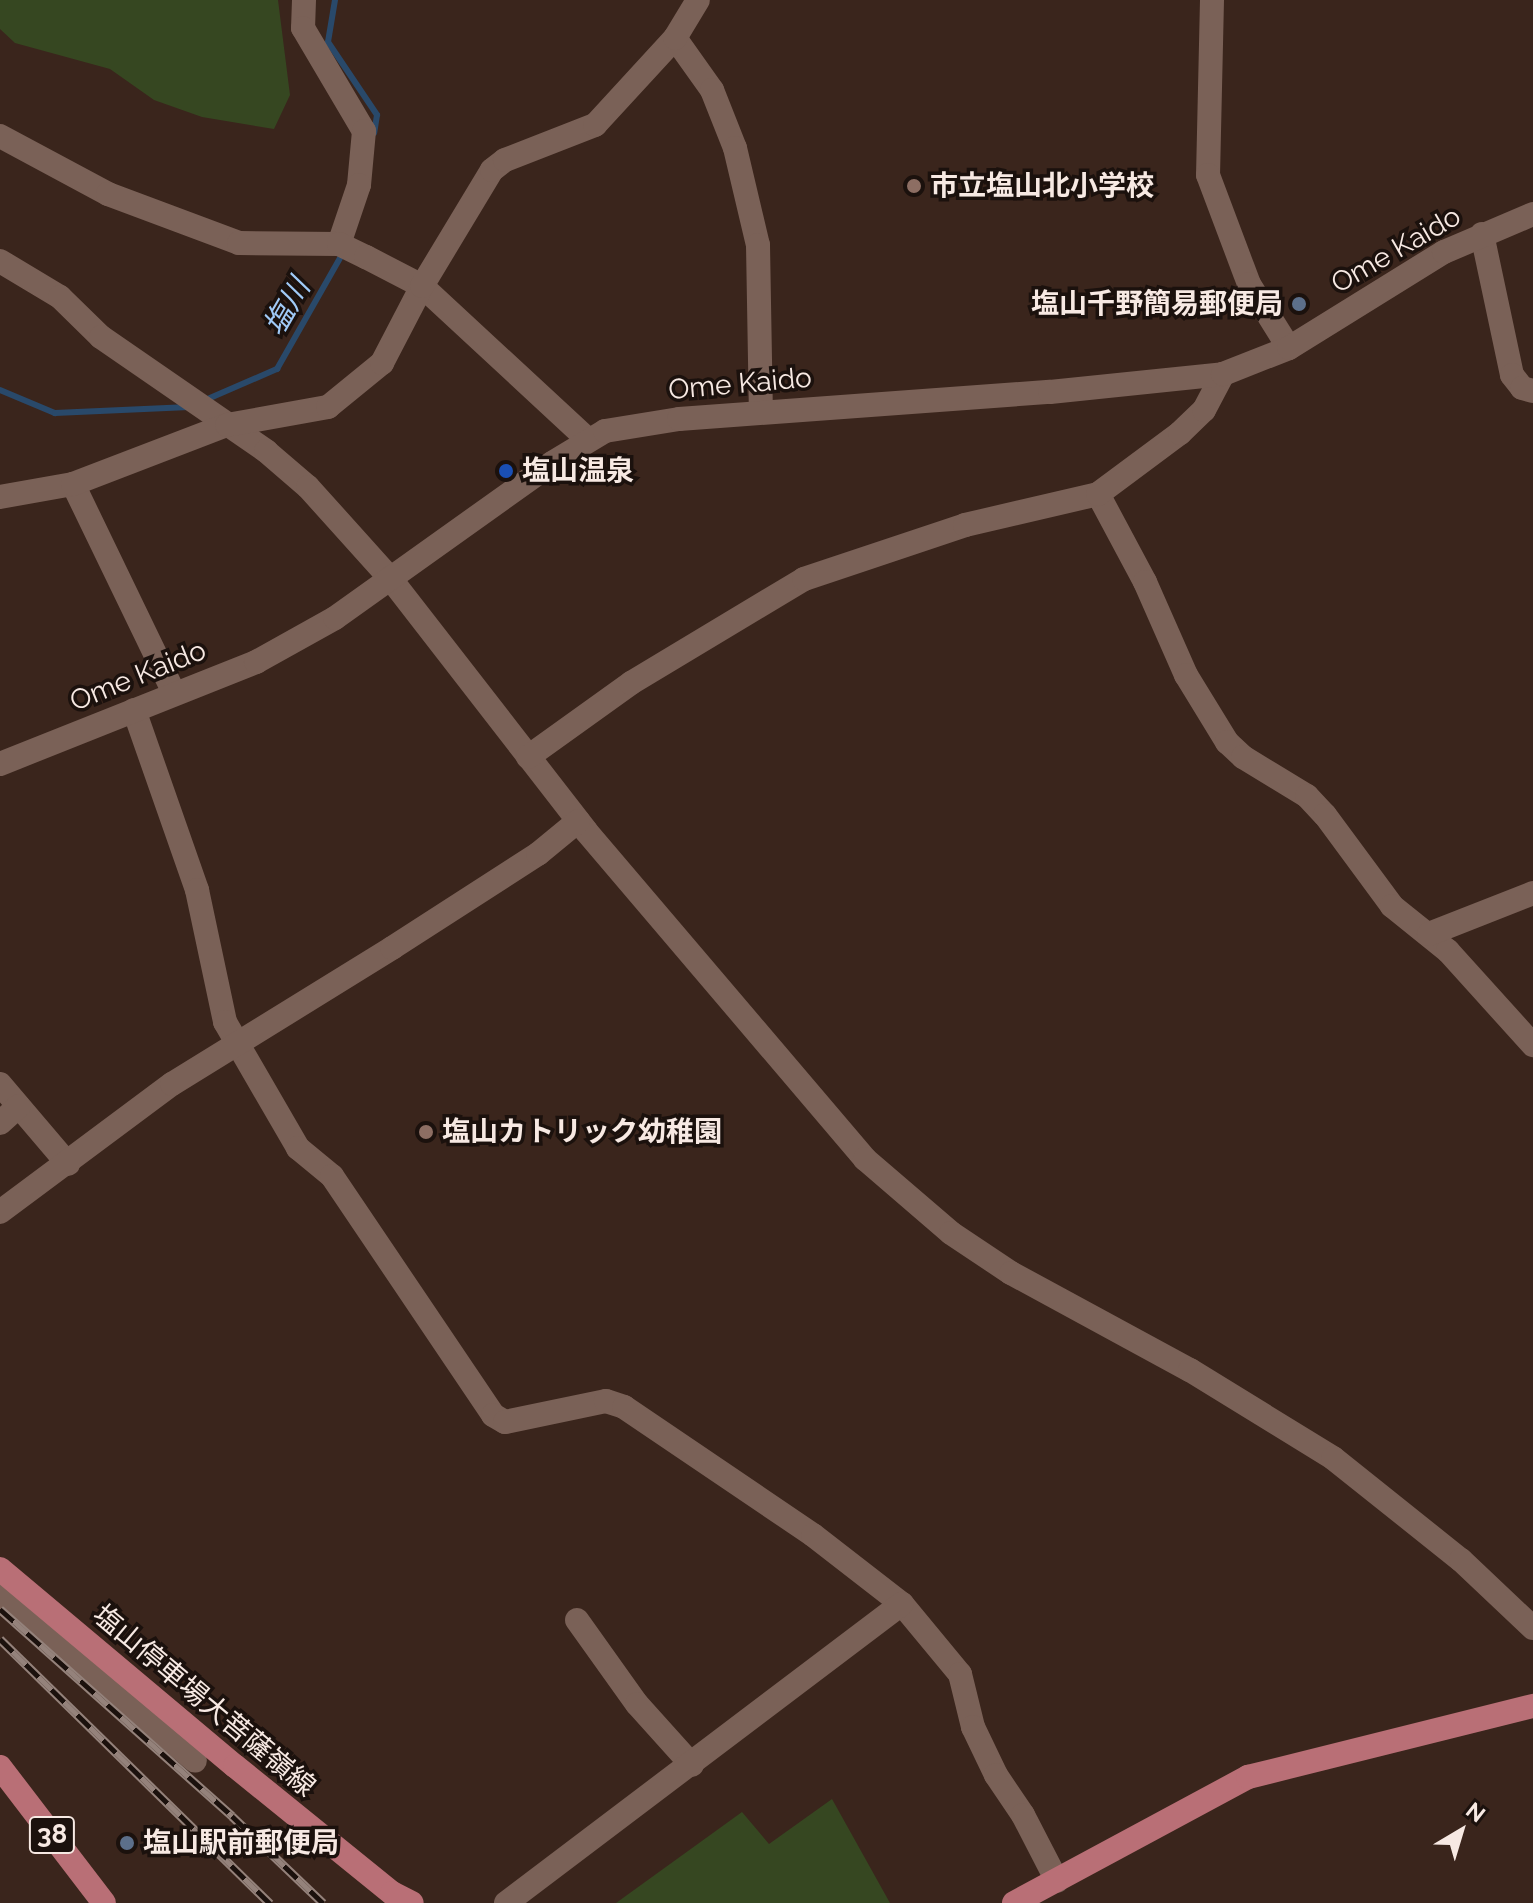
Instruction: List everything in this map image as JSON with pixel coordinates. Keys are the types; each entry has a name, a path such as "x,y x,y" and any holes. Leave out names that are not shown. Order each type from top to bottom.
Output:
{"main road":[{"name":"塩山停車場大菩薩嶺線","path":"0,1569 259,1786 392,1893 412,1903"},
{"path":"1014,1903 1266,1770 1533,1706"},
{"name":"38","path":"0,1767 104,1903"}],"street":[{"path":"304,0 303,28 364,131 359,185 340,245"},
{"path":"0,497 73,484 226,424 328,407 382,363 422,286 492,170 505,160 595,125 675,38 698,0"},
{"path":"1212,0 1208,175 1249,284 1289,348"},
{"path":"675,38 712,90 735,148 755,231 761,412"},
{"path":"0,136 108,194 239,243 340,245 366,257 422,286 587,439"},
{"name":"Ome Kaido","path":"0,764 256,662 335,618 587,439 628,424 1050,392 1223,374 1289,348 1444,252 1533,214"},
{"path":"1482,234 1512,375 1522,388 1533,391"},
{"path":"0,261 60,297 101,337 266,451 308,487 390,578 578,821 865,1159 951,1233 1011,1273 1190,1370 1333,1458 1440,1542 1533,1628"},
{"path":"528,757 631,683 804,579 965,525 1098,494 1180,433 1204,410 1223,374"},
{"path":"73,484 174,693"},
{"path":"1098,494 1145,582 1186,675 1227,742 1243,757 1307,796 1333,825 1392,906 1429,934 1533,1045"},
{"path":"134,710 197,890 225,1022 298,1148 332,1176 493,1415 505,1422 606,1401 624,1407 813,1535 902,1604 960,1674 973,1727 996,1775 1023,1815 1057,1881"},
{"path":"0,1212 172,1084 238,1046 538,854 578,821"},
{"path":"1429,934 1533,893"},
{"path":"0,1084 68,1164"},
{"path":"0,1123 19,1106"},
{"path":"0,1593 195,1761"},
{"path":"506,1903 902,1604"},
{"path":"577,1620 637,1704 692,1765"}],"green space":[{"path":"0,0 278,0 290,95 274,129 202,117 154,100 110,69 15,43 0,29"},
{"path":"832,1799 890,1903 616,1903 742,1812 769,1844"}],"waterway":[{"name":"塩川","path":"335,0 328,42 377,115 374,133"},
{"name":"塩川","path":"203,401 277,369 344,251"},
{"name":"塩川","path":"0,390 55,413 189,407"}],"railway":[{"path":"0,1609 232,1816 323,1903"},
{"path":"0,1639 270,1903"}],"place":[{"name":"市立塩山北小学校","path":"914,186"},
{"name":"塩山千野簡易郵便局","path":"1299,304"},
{"name":"塩山温泉","path":"506,471"},
{"name":"塩山カトリック幼稚園","path":"426,1132"},
{"name":"塩山駅前郵便局","path":"127,1843"}]}
